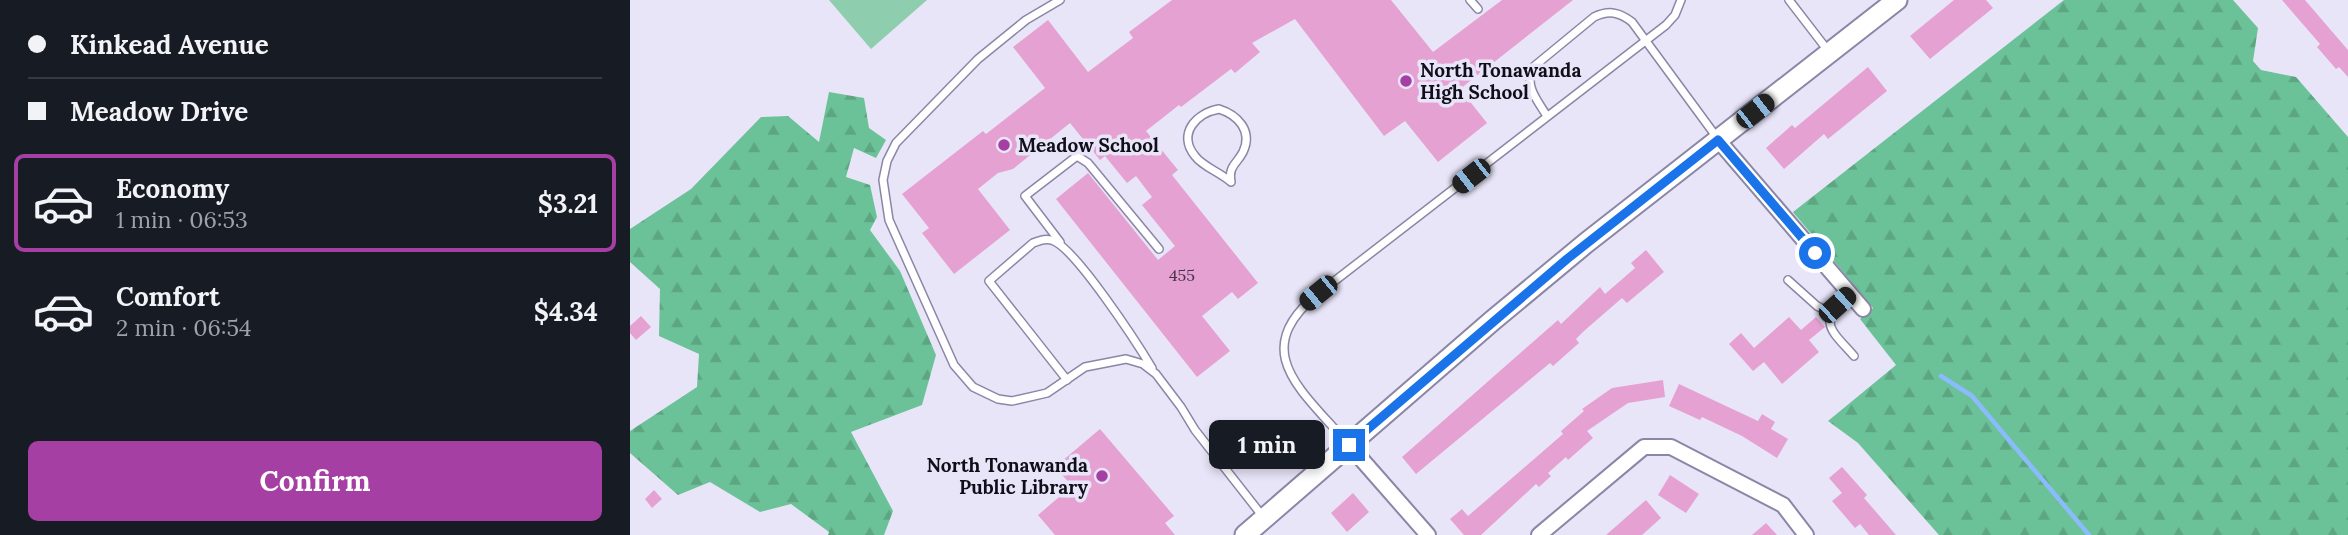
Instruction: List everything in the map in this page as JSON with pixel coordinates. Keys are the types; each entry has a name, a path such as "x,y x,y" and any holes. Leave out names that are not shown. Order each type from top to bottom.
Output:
{"street":[{"path":"1245,535 1576,252 1897,0"},
{"path":"1718,140 1863,309"},
{"path":"1349,445 1428,535"},
{"path":"1539,535 1644,447 1671,447 1783,505 1806,535"}],"lane":[{"path":"1060,0 1026,20 978,59 896,143 887,161 883,180 889,220 954,365 973,387 1012,401 1047,393 1085,367 1126,359 1143,364 1156,374"},
{"path":"1471,0 1478,9"},
{"path":"1349,445 1300,388 1289,371 1283,355 1289,321 1318,293 1668,23 1675,15 1681,0"},
{"path":"1788,0 1830,53"},
{"path":"1547,116 1530,86 1532,68 1594,16 1603,12 1621,14 1632,22 1718,140"},
{"path":"1219,109 1231,113 1240,120 1245,132 1243,151 1231,168 1231,182 1200,162 1189,146 1188,135 1192,124 1208,111 1219,109"},
{"path":"1159,249 1088,163 1077,156 1025,196 1118,316 1195,430 1264,518"},
{"path":"1065,248 1050,240 1033,243 989,281 1067,380"},
{"path":"1788,280 1817,306 1831,313"},
{"path":"1850,293 1831,313 1829,322 1854,356"}],"green space":[{"path":"829,0 927,0 871,49"},
{"path":"2064,0 2233,0 2258,28 2253,61 2261,70 2296,77 2348,137 2348,535 1939,535 1858,443 1828,421 1896,365 1860,319 1873,308 1793,212"},
{"path":"829,92 864,98 869,128 886,140 876,158 854,148 846,177 870,185 877,217 870,230 900,271 936,355 922,405 851,432 893,511 884,535 828,535 829,532 791,504 760,512 710,482 678,495 630,453 630,431 697,387 699,354 659,336 660,289 630,262 630,229 691,189 761,117 788,116 819,142"}],"building":[{"path":"1172,0 1391,0 1433,52 1502,0 1573,0 1460,89 1487,123 1438,162 1405,121 1384,136 1295,19 1252,43 1260,52 1235,73 1231,69 1146,131 1178,170 1172,175 1258,283 1238,299 1232,292 1202,316 1230,351 1197,377 1056,199 1088,173 1158,260 1175,246 1142,205 1152,197 1136,176 1127,183 1105,156 1100,160 1070,123 1013,169 998,173 978,189 1010,230 954,274 922,233 929,228 902,194 983,131 986,134 1045,88 1013,47 1048,20 1088,72 1133,38 1129,32"},
{"path":"1954,0 1986,0 1993,8 1930,59 1910,36"},
{"path":"2282,0 2305,0 2348,50 2348,77 2339,67 2336,69 2317,47 2320,44"},
{"path":"1868,67 1887,91 1828,139 1824,134 1784,169 1766,148 1792,125 1795,128"},
{"path":"1646,250 1664,272 1627,303 1622,298 1584,331 1576,339 1579,343 1553,366 1550,363 1416,474 1402,457 1558,320 1561,324 1600,287 1605,294 1635,268 1631,263"},
{"path":"641,316 651,327 636,340 630,333 630,326"},
{"path":"1789,317 1801,330 1816,317 1825,327 1809,340 1819,352 1782,384 1764,362 1753,371 1729,344 1741,333 1754,348"},
{"path":"1663,380 1665,397 1628,403 1587,431 1593,438 1568,460 1566,457 1548,473 1551,476 1539,487 1536,484 1481,535 1464,535 1450,519 1462,509 1468,516 1563,434 1561,431 1584,411 1582,409 1612,388"},
{"path":"1679,384 1758,421 1762,414 1775,422 1771,429 1788,439 1777,458 1742,436 1702,417 1700,420 1669,406"},
{"name":"North Tonawanda Public Library","path":"1100,429 1174,516 1165,523 1175,535 1055,535 1038,515 1072,486 1055,467"},
{"path":"1842,467 1867,495 1864,498 1896,535 1869,535 1860,524 1855,528 1832,501 1842,493 1829,478"},
{"path":"1670,475 1699,494 1686,513 1658,495"},
{"path":"654,490 662,499 652,508 645,499"},
{"path":"1353,493 1369,512 1347,532 1331,513"},
{"path":"1646,500 1661,518 1642,535 1606,535"},
{"path":"1766,523 1777,535 1752,535"}],"waterway":[{"path":"1941,376 1972,396 2089,535"}],"place":[{"name":"North Tonawanda High School","path":"1406,81"},
{"name":"Meadow School","path":"1004,145"},
{"name":"North Tonawanda Public Library","path":"1102,476"}],"route":[{"path":"1349,445 1586,243 1718,140 1815,253"}]}
